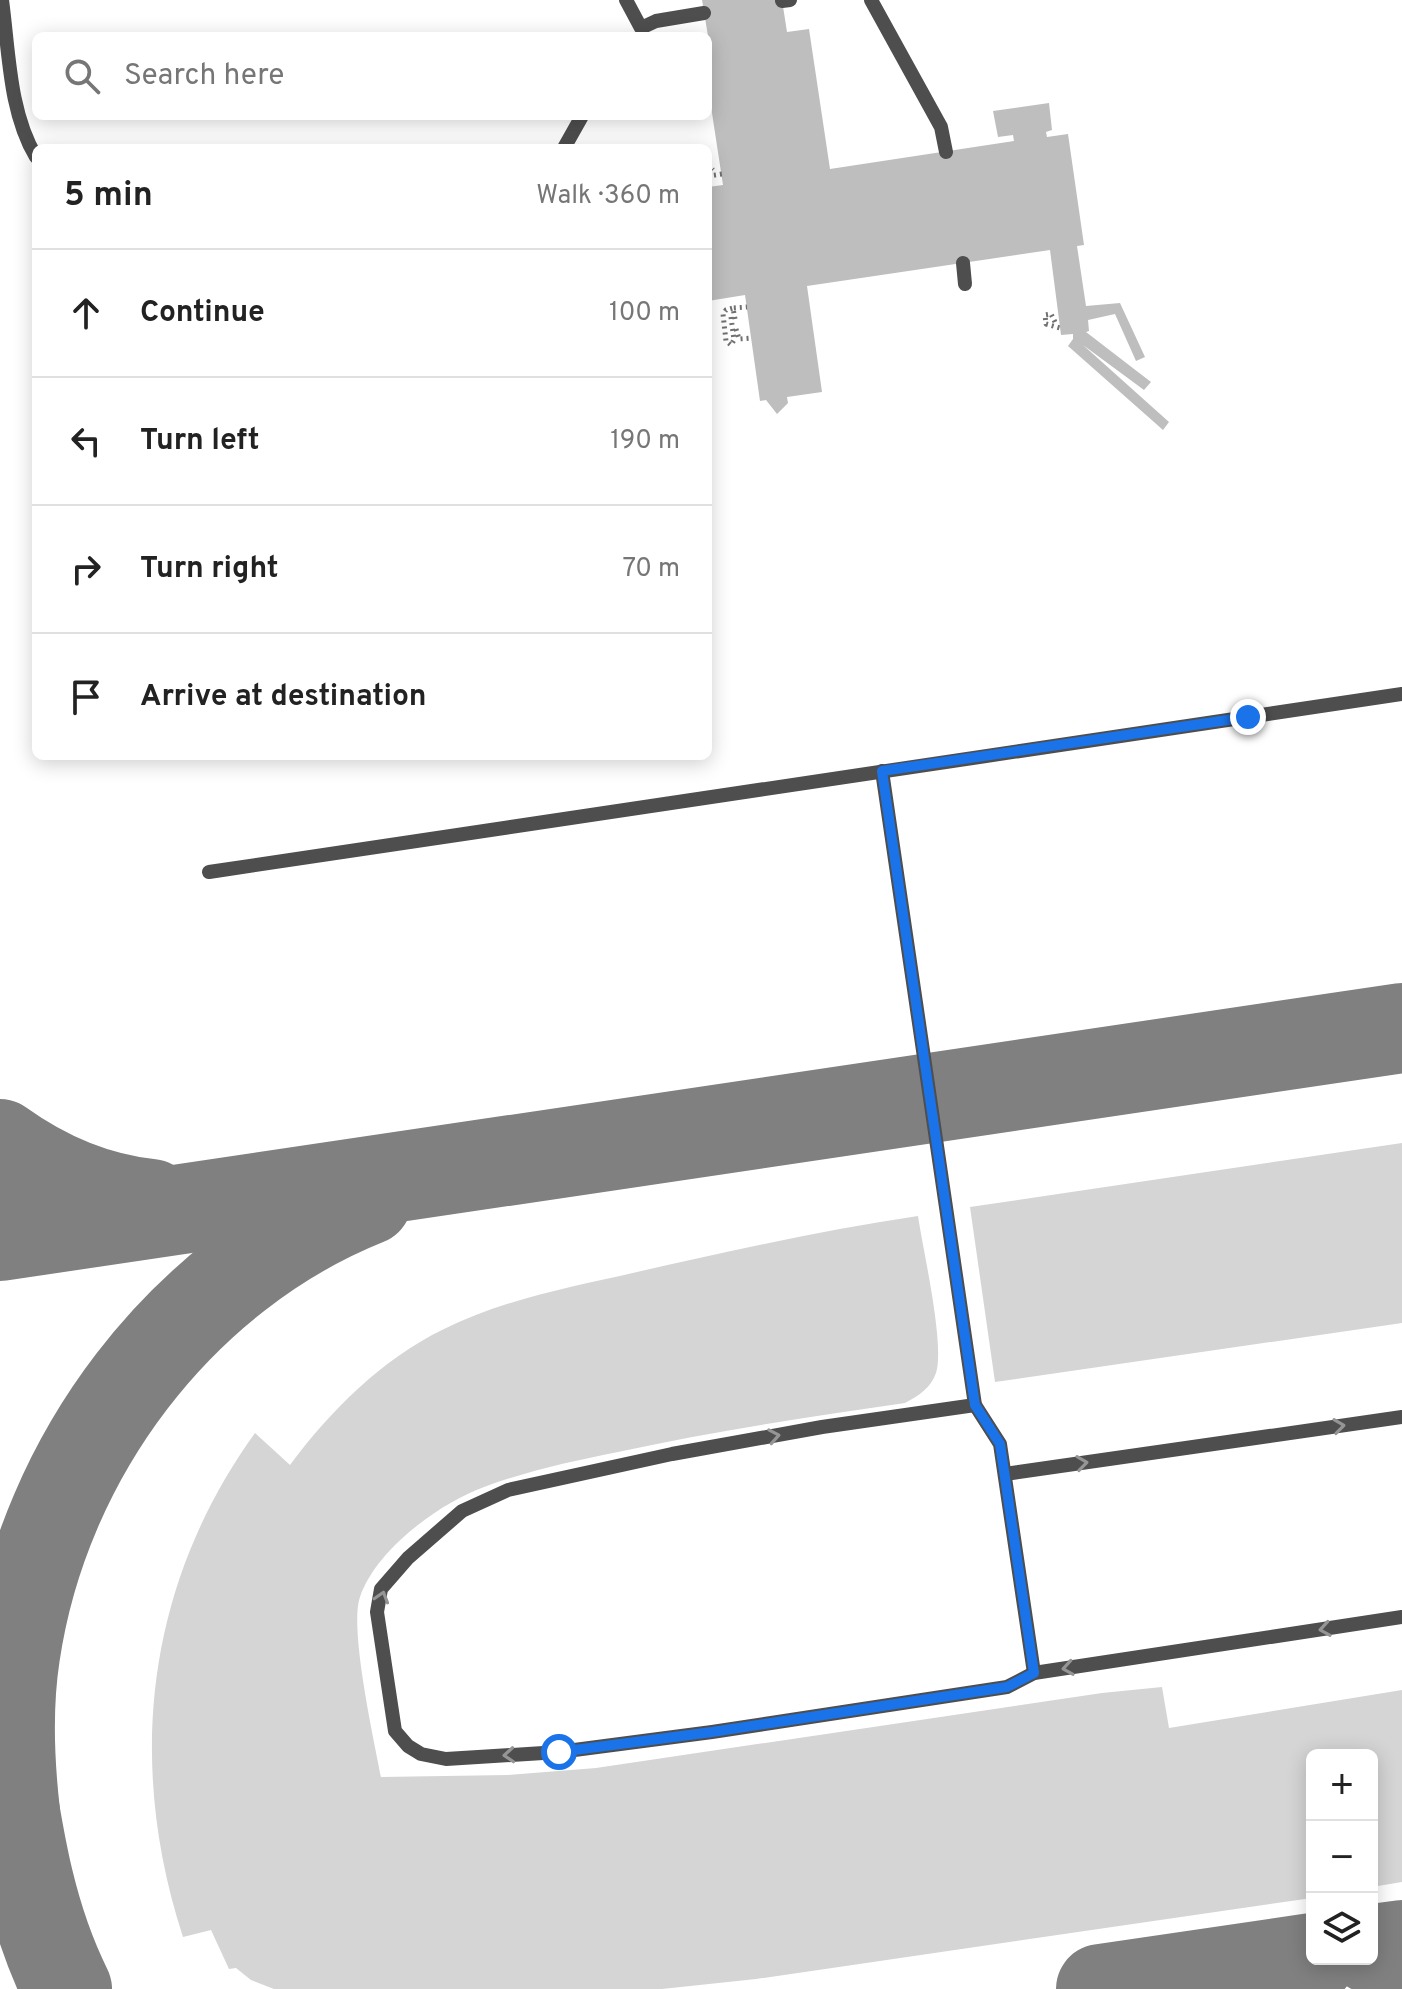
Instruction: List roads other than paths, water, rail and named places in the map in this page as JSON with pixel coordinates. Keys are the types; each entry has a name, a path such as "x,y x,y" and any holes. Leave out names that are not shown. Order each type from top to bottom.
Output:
{"lane":[{"path":"2,0 18,109 25,137 32,150"},
{"path":"626,0 636,32 656,21 704,13"},
{"path":"871,0 941,127 946,152"},
{"path":"566,144 580,120"},
{"path":"963,263 965,284"},
{"path":"209,872 1402,694"},
{"path":"882,771 975,1405 1000,1444 1034,1673"},
{"path":"975,1405 822,1427 623,1463 508,1490 462,1511 408,1558 381,1589 377,1612 395,1731 408,1746 421,1754 446,1759 559,1752 993,1690 1007,1687 1034,1673 1402,1617"},
{"path":"1005,1474 1402,1417"}]}
